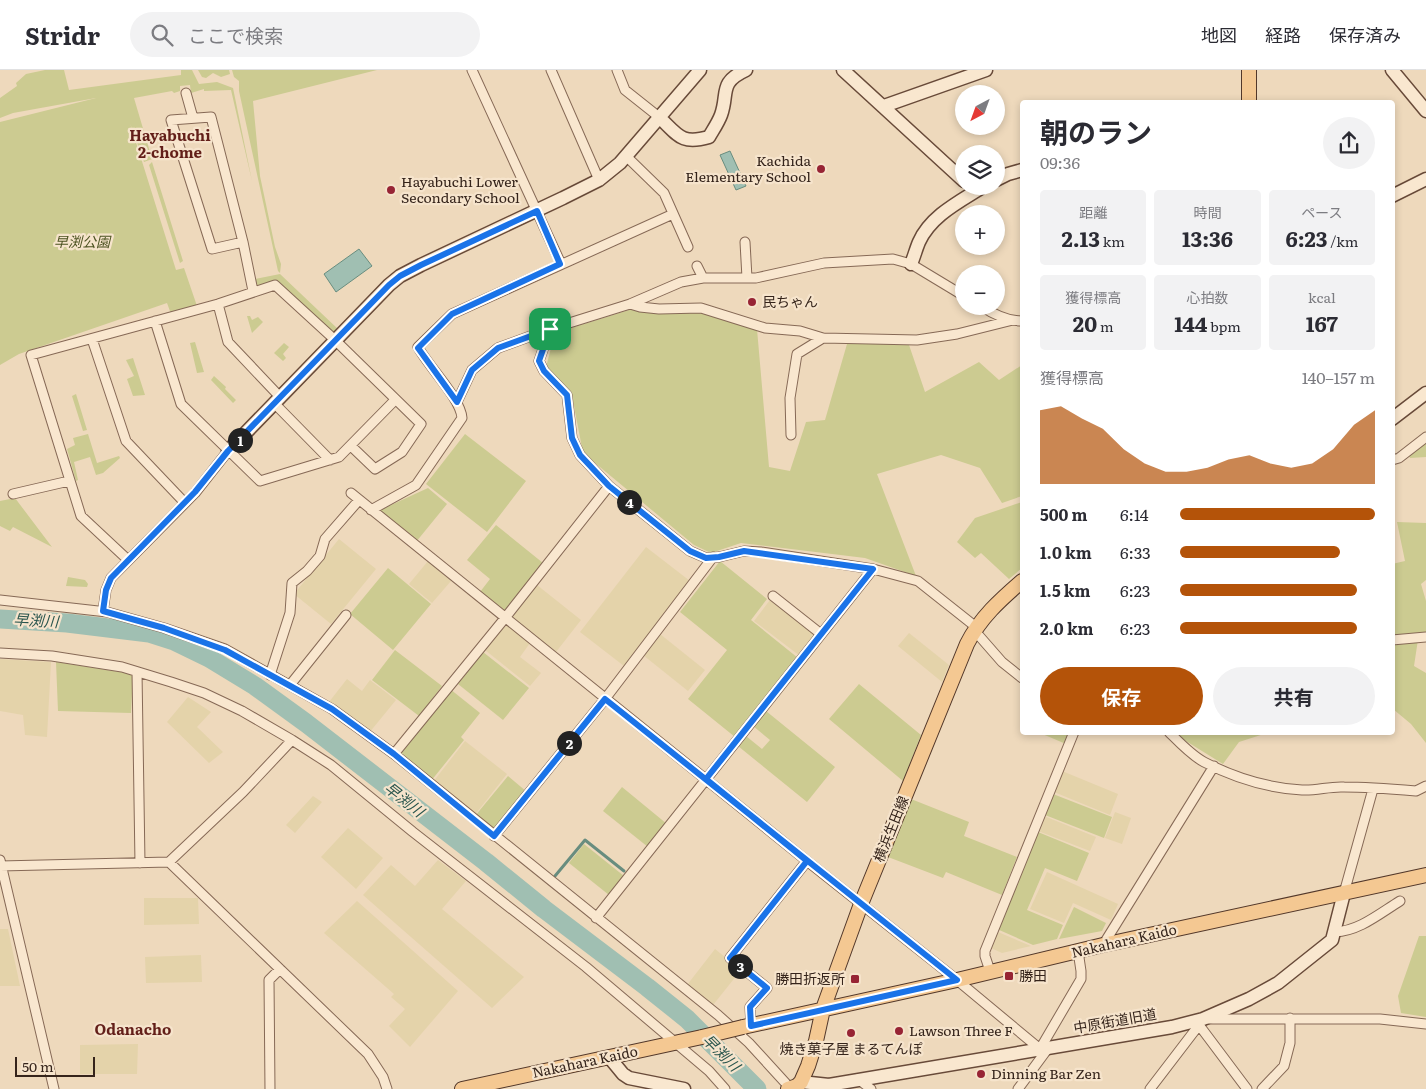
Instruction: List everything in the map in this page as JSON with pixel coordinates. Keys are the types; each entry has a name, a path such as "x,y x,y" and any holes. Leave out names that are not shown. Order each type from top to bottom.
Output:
{"main road":[{"path":"1248,70 1249,100"},
{"name":"横浜生田線","path":"793,1087 816,1041 823,1009 861,904 975,628 985,615 1020,583"},
{"name":"Nakahara Kaido","path":"462,1089 677,1043 1103,945 1426,875"}],"street":[{"path":"472,70 560,264"},
{"path":"551,70 599,180"},
{"path":"617,70 626,90 681,138 689,140 709,137 721,114 725,88 728,82 735,75 746,70"},
{"path":"103,611 106,590 111,578 127,559 185,502 228,451 389,285 400,276 421,265 599,180 626,156 700,70"},
{"path":"844,70 955,173"},
{"path":"884,106 986,70"},
{"path":"1392,70 1424,104"},
{"path":"186,93 193,118"},
{"path":"243,242 212,248 171,120 211,117 243,242 253,291"},
{"path":"626,156 664,193 688,246"},
{"path":"1005,176 1020,171"},
{"path":"1395,194 1426,179"},
{"path":"912,264 919,241 927,228 941,214 967,195"},
{"path":"371,510 416,485 462,418 457,402 418,348 452,314 673,214"},
{"path":"746,242 747,278"},
{"path":"457,402 472,370 498,348 550,329 630,304 681,282 703,278 756,278 824,263 893,259 912,264 955,290"},
{"path":"698,266 703,278"},
{"path":"127,559 81,516 31,355 218,304 275,285 335,340 421,424 402,452 375,468 351,446"},
{"path":"218,304 228,342 330,460"},
{"path":"630,304 659,309 701,308 765,328 800,331 823,338 917,340 1018,321"},
{"path":"997,315 1018,321"},
{"path":"155,321 181,404 260,481 339,457 395,400"},
{"path":"550,329 539,361 544,371 567,395 572,438 580,455 609,486 690,551 706,558 744,551 873,569 918,581 975,628 1002,662 1020,676"},
{"path":"791,435 790,398 796,354 823,338"},
{"path":"92,339 126,441 185,502"},
{"path":"1395,417 1426,393"},
{"path":"1395,459 1426,437"},
{"path":"12,494 69,481"},
{"path":"394,754 506,618 609,486"},
{"path":"351,493 807,861 1044,1048"},
{"path":"270,675 290,613 292,583 316,561 320,556 324,539 360,500"},
{"path":"494,836 605,699 713,557"},
{"path":"596,918 873,569"},
{"path":"772,596 821,634"},
{"path":"0,600 103,611 164,628 225,650 332,709 394,754 743,1037 793,1087"},
{"path":"290,686 346,615"},
{"path":"1395,640 1426,637"},
{"path":"0,653 52,656 137,672 204,693 242,711 292,740 330,765 586,967 709,1071 725,1089"},
{"path":"137,672 140,863"},
{"path":"990,971 984,956 985,951 1073,735"},
{"path":"1172,735 1203,762 1234,776 1262,785 1303,790 1323,790 1341,786 1416,791 1426,786"},
{"path":"54,1089 0,864 169,862 243,792 292,740"},
{"path":"1103,945 1214,766"},
{"path":"1373,788 1335,932 1348,932 1400,901"},
{"path":"747,1027 750,1007 767,988 730,958 807,861"},
{"path":"169,862 368,1054 380,1071 387,1089"},
{"name":"中原街道旧道","path":"793,1087 828,1086 858,1079 1199,1021 1249,999 1278,983 1329,943 1335,932"},
{"path":"1018,1089 1044,1048 1081,980 1082,971 1078,952"},
{"path":"270,1089 269,980 280,969"},
{"path":"1262,1089 1284,1066 1290,1043 1290,1018"},
{"path":"1199,1021 1290,1018 1380,1019 1426,1024"},
{"path":"1150,1089 1199,1021"},
{"path":"1199,1021 1247,1089"},
{"path":"609,1057 623,1074 629,1078 684,1089"},
{"path":"858,1079 871,1089"}],"shaded area":[{"path":"730,151 746,186 736,190 720,155"},
{"path":"359,249 372,266 336,292 324,274"},
{"path":"339,539 376,569 331,624 294,594"},
{"path":"646,547 690,581 624,666 580,632"},
{"path":"428,561 451,581 432,603 409,584"},
{"path":"537,585 581,620 556,652 512,617"},
{"path":"770,600 816,636 800,656 754,621"},
{"path":"506,623 530,643 520,657 541,673 530,686 485,650"},
{"path":"909,633 949,665 942,682 898,646"},
{"path":"660,634 705,670 688,691 643,655"},
{"path":"0,659 51,662 47,737 25,735 23,715 0,711"},
{"path":"347,679 362,691 370,680 396,700 369,733 329,702"},
{"path":"188,697 211,712 197,727 223,752 209,763 167,722"},
{"path":"465,741 507,774 474,816 433,782"},
{"path":"1062,771 1118,794 1110,815 1054,792"},
{"path":"313,796 322,802 295,833 286,825"},
{"path":"1115,812 1131,818 1122,844 1105,838"},
{"path":"1044,816 1096,837 1090,851 1038,831"},
{"path":"348,828 383,858 356,889 321,857"},
{"path":"438,860 466,881 442,909 524,977 492,1008 363,895 391,865 415,886"},
{"path":"1047,872 1118,904 1111,920 1073,903 1064,923 1030,909"},
{"path":"144,898 198,898 199,924 144,925"},
{"path":"357,901 458,991 410,1047 389,1026 405,1009 391,997 394,994 324,933"},
{"path":"0,929 8,929 20,986 0,986"},
{"path":"998,932 1031,946 1002,953 991,948"},
{"path":"715,949 741,970 713,1005 687,985"},
{"path":"201,955 202,982 146,983 145,957"},
{"path":"138,1044 137,1074 80,1074 80,1045"}],"green space":[{"name":"早渕公園","path":"45,70 64,70 69,90 181,75 181,70 192,70 199,84 217,82 233,88 252,181 231,90 204,91 204,89 191,93 190,85 180,86 180,91 174,93 172,91 134,98 152,159 144,162 130,123 176,270 184,268 197,306 171,314 167,303 19,354 0,365 0,122 96,98 13,113 0,118 0,98 17,86 16,83 26,74"},
{"path":"198,70 229,70 230,74 221,77 213,73 206,78 202,77"},
{"path":"232,70 377,70 253,101 260,176 275,247 281,264 280,273 278,271 239,91 239,81 234,77"},
{"path":"152,162 183,261 180,263 149,165"},
{"path":"280,274 339,330 333,336 273,284 257,288 255,279"},
{"path":"629,310 700,311 757,329 769,467 790,471 806,422 825,420 847,344 908,342 925,392 979,362 999,380 1020,366 1020,497 1002,503 980,468 941,455 877,474 916,576 865,558 741,543 711,553 694,545 583,453 572,396 546,367 555,333"},
{"path":"247,316 250,316 252,320 258,317 263,322 252,333"},
{"path":"195,342 204,372 197,373 190,343"},
{"path":"284,343 289,347 283,354 286,358 283,361 274,353"},
{"path":"133,358 145,395 133,396 127,379 134,376 126,360"},
{"path":"214,376 236,400 233,403 211,380"},
{"path":"76,394 87,430 83,431 72,396"},
{"path":"88,434 97,463 119,456 120,458 103,473 96,475 90,457 74,462 78,480 76,481 67,449 75,445 73,438"},
{"path":"465,434 526,481 487,532 426,484"},
{"path":"1426,438 1426,457 1410,458 1407,453"},
{"path":"428,488 447,504 416,542 378,511"},
{"path":"15,498 52,547 13,527 10,531 0,526 0,501"},
{"path":"1020,503 1020,570 1009,579 981,553 975,558 957,542 975,518"},
{"path":"1397,522 1426,523 1426,580 1421,584 1426,601 1426,634 1419,633 1414,666 1426,673 1426,743 1411,724 1395,711 1395,563 1405,561"},
{"path":"496,525 543,563 504,611 480,592 490,579 467,560"},
{"path":"720,561 767,599 751,620 798,658 735,737 688,699 727,650 680,612"},
{"path":"388,568 431,604 393,650 350,614"},
{"path":"68,577 85,580 88,584 87,587 66,586"},
{"path":"395,650 442,686 419,716 372,680"},
{"path":"483,652 529,688 503,720 458,684"},
{"path":"56,662 133,674 131,713 58,711"},
{"path":"859,684 921,735 903,781 829,719"},
{"path":"450,689 480,713 461,737 464,740 431,781 398,754"},
{"path":"766,711 835,767 807,802 738,746 746,736 762,749 770,740 753,726"},
{"path":"1045,735 1069,735 1066,744"},
{"path":"1177,735 1261,735 1239,742 1223,764"},
{"path":"508,776 527,792 495,832 475,816"},
{"path":"622,787 667,824 648,847 603,811"},
{"path":"1053,794 1112,817 1104,838 1045,815"},
{"path":"911,799 969,822 964,836 1017,857 1002,895 946,872 943,878 888,857"},
{"path":"1038,832 1089,853 1077,881 1045,868 1027,910 1063,925 1057,939 1033,945 997,929"},
{"path":"584,844 624,876 609,895 569,863"},
{"path":"1074,907 1106,923 1102,931 1059,939"},
{"path":"1419,936 1426,936 1426,1017 1401,1013 1398,996"}],"waterway":[{"name":"早渕川","path":"0,619 67,623 149,633 174,641 209,658 255,686 306,723 687,1019 757,1089"},
{"path":"555,876 585,840 624,871"}],"place":[{"name":"Kachida Elementary School","path":"821,169"},
{"name":"Hayabuchi Lower Secondary School","path":"391,190"},
{"name":"民ちゃん","path":"752,302"},
{"name":"勝田","path":"1009,976"},
{"name":"勝田折返所","path":"855,979"},
{"name":"Lawson Three F","path":"899,1031"},
{"name":"焼き菓子屋 まるてんぽ","path":"851,1033"},
{"name":"Dinning Bar Zen","path":"981,1074"}],"district":[{"name":"Hayabuchi 2-chome","path":"170,144"},
{"name":"Odanacho","path":"133,1030"}],"route":[{"path":"550,329 498,348 472,370 457,402 418,348 452,314 560,264 537,211 400,276 389,285 228,451 195,492 127,559 111,578 106,590 103,611 164,628 225,650 332,709 394,754 494,836 605,699 807,861 957,980 751,1026 750,1007 767,988 730,958 807,861 706,779 873,569 761,552 744,551 706,558 690,551 609,486 580,455 572,438 567,395 544,371 539,361 550,329"}]}
